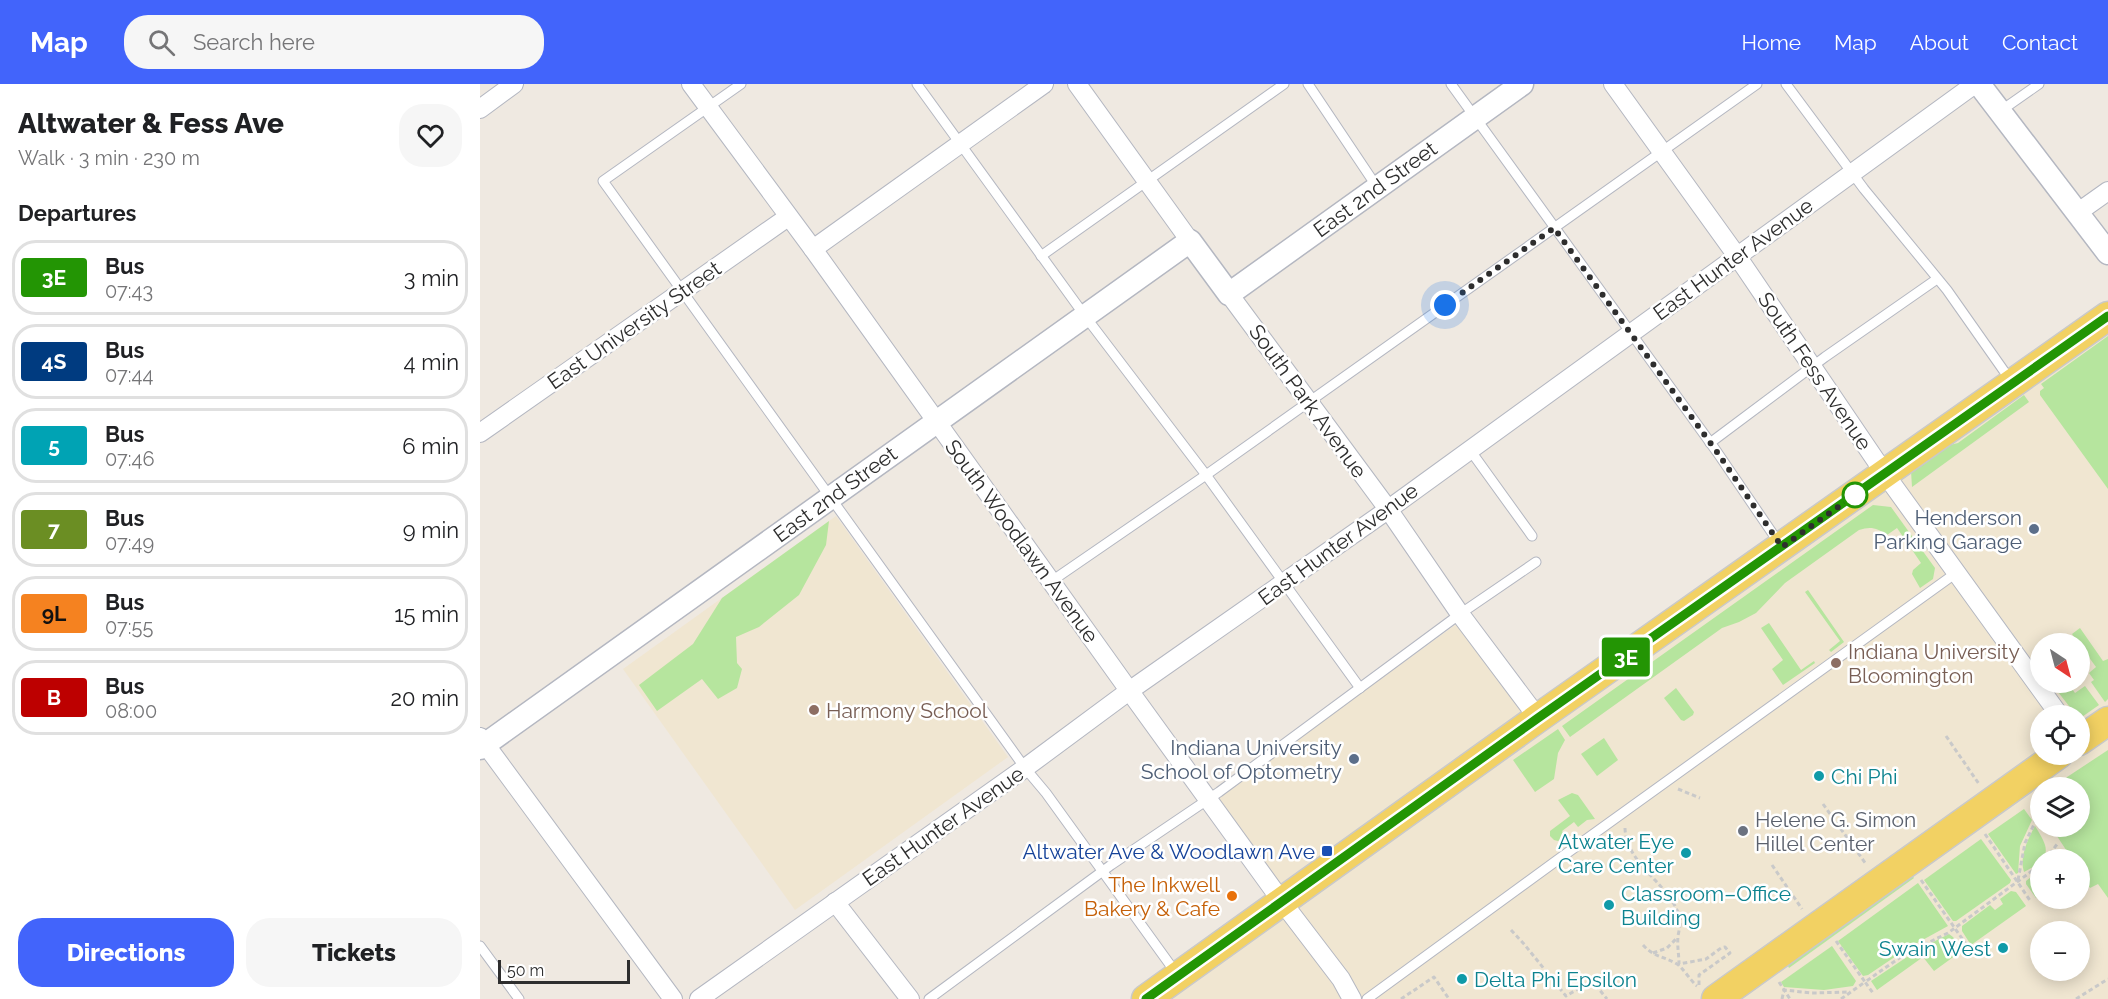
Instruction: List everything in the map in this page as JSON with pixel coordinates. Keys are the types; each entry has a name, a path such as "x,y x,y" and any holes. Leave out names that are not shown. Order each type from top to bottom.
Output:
{"main road":[{"path":"1146,999 1538,718 2108,316"},
{"path":"2090,733 2108,721"},
{"path":"1716,999 2044,765"}],"street":[{"path":"480,109 514,84"},
{"name":"South Woodlawn Avenue","path":"691,84 813,249 1282,903 1341,979 1352,999"},
{"path":"813,249 1044,84"},
{"name":"South Park Avenue","path":"1077,84 1388,509 1460,614 1538,718"},
{"name":"East 2nd Street","path":"1230,294 1522,84"},
{"name":"South Fess Avenue","path":"1613,84 1737,256 1885,474 2052,705"},
{"path":"1977,84 2108,253"},
{"name":"East Hunter Avenue","path":"699,999 1388,509 1977,84"},
{"path":"2077,213 2108,190"},
{"name":"East University Street","path":"480,433 788,217"},
{"name":"East 2nd Street","path":"482,743 1190,241"},
{"path":"482,743 673,999"},
{"path":"835,902 910,999"}],"lane":[{"path":"741,84 603,181 1025,768 1104,871 1178,976"},
{"path":"917,84 968,157 1206,475 1360,688"},
{"path":"1041,256 1284,84"},
{"path":"1308,84 1377,187"},
{"path":"1451,84 1710,443 1782,547"},
{"path":"1059,576 1206,475 1757,84"},
{"path":"1786,84 1864,189 1937,279 2013,384"},
{"path":"1999,112 2039,84"},
{"path":"1710,443 1812,367 1937,279"},
{"path":"1470,450 1532,536"},
{"path":"929,999 1104,871 1208,799 1460,614 1536,562"},
{"path":"1367,999 1956,573"},
{"path":"480,945 519,999"}],"path":[{"path":"1946,736 1982,788"},
{"path":"1823,804 1869,868"},
{"path":"1625,826 1625,836 1634,855 1675,906 1681,921 1678,938 1679,964 1687,977 1698,988 1699,975 1730,953 1725,947 1706,959 1679,964 1651,954 1643,945"},
{"path":"1984,832 2030,900"},
{"path":"2018,882 2025,843 2030,833"},
{"path":"2054,849 2058,843"},
{"path":"1772,865 1805,913"},
{"path":"1841,999 1905,954 1955,928 2030,873"},
{"path":"1920,879 1968,947"},
{"path":"1511,930 1566,996 1588,983 1594,983 1608,999"},
{"path":"1651,954 1667,948 1678,938"},
{"path":"1835,940 1873,993"},
{"path":"1401,999 1434,977 1449,999"},
{"path":"2076,999 2108,979"},
{"path":"1778,981 1790,999"},
{"path":"1784,990 1812,993 1850,992"},
{"path":"1782,999 1784,990"}],"shaded area":[{"name":"Indiana University Bloomington","path":"2108,328 2108,999 1158,999 1292,904 1215,799 1458,623 1536,730"},
{"name":"Harmony School","path":"836,516 1008,757 795,910 623,669"}],"green space":[{"path":"2108,336 2108,489 2040,395 2040,391 2044,388 2041,384"},
{"path":"2024,395 2029,402 1912,487 1911,471 1946,446 1958,443"},
{"path":"1873,505 1891,507 1935,568 1933,579 1920,588 1912,574 1921,563 1897,528 1887,535 1874,528 1859,530 1785,583 1756,613 1722,628 1570,737 1562,726"},
{"path":"829,521 826,545 799,595 759,627 736,637 737,663 742,669 737,688 718,699 702,679 657,711 639,685 693,644 722,598"},
{"path":"1808,590 1844,642 1831,652 1829,650 1840,641 1805,592"},
{"path":"1769,623 1801,670 1814,661 1815,663 1783,685 1772,669 1783,660 1761,628"},
{"path":"2080,628 2083,633 2073,633"},
{"path":"2090,642 2103,661 2108,659 2108,699 2105,702 2091,682 2094,680 2090,672 2096,667 2090,659"},
{"path":"1676,688 1694,712 1684,721 1664,698"},
{"path":"2059,693 2090,693 2099,705 2090,711 2090,705 2068,705"},
{"path":"1558,729 1565,740 1558,753 1554,779 1535,792 1513,760"},
{"path":"1604,738 1618,760 1597,776 1581,754"},
{"path":"2108,750 2108,898 2098,884 2090,888 2090,849 2065,849 2058,837 2090,837 2090,777 2067,777 2085,765 2090,765 2090,762"},
{"path":"1572,793 1578,795 1595,819 1587,820 1578,827 1574,822 1562,831 1565,836 1558,841 1554,840 1550,836 1550,831 1570,816 1558,800"},
{"path":"2024,809 2030,817 2030,824 2020,846 2018,873 2016,874 1988,834"},
{"path":"2030,836 2042,837 2045,849 2030,849 2030,869 2024,872 2023,854"},
{"path":"1981,839 2011,880 2010,883 1953,921 1924,880"},
{"path":"1911,874 1914,878 1789,968 1787,964"},
{"path":"2030,878 2030,890 2026,884"},
{"path":"1918,883 1948,926 1863,976 1838,941"},
{"path":"2011,891 2016,892 2026,906 1971,945 1962,931 1962,926 1990,905 1995,910 2003,904 2000,899"},
{"path":"1949,934 1963,950 1934,971 1923,957 1877,990 1871,981 1919,949"},
{"path":"1832,946 1856,981 1853,986 1824,990 1784,987 1781,982"}],"bus line":[{"name":"3E","path":"1146,999 1272,911 1538,718 2108,316"}],"place":[{"name":"Henderson Parking Garage","path":"2034,529"},
{"name":"Indiana University Bloomington","path":"1836,663"},
{"name":"Harmony School","path":"814,710"},
{"name":"Indiana University School of Optometry","path":"1354,759"},
{"name":"Chi Phi","path":"1819,776"},
{"name":"Helene G. Simon Hillel Center","path":"1743,831"},
{"name":"Altwater Ave & Woodlawn Ave","path":"1327,851"},
{"name":"Atwater Eye Care Center","path":"1686,853"},
{"name":"The Inkwell Bakery & Cafe","path":"1232,896"},
{"name":"Classroom–Office Building","path":"1609,905"},
{"name":"Swain West","path":"2003,948"},
{"name":"Delta Phi Epsilon","path":"1462,979"}],"route":[{"path":"1445,305 1554,228 1717,452 1782,547 1855,495"}]}
